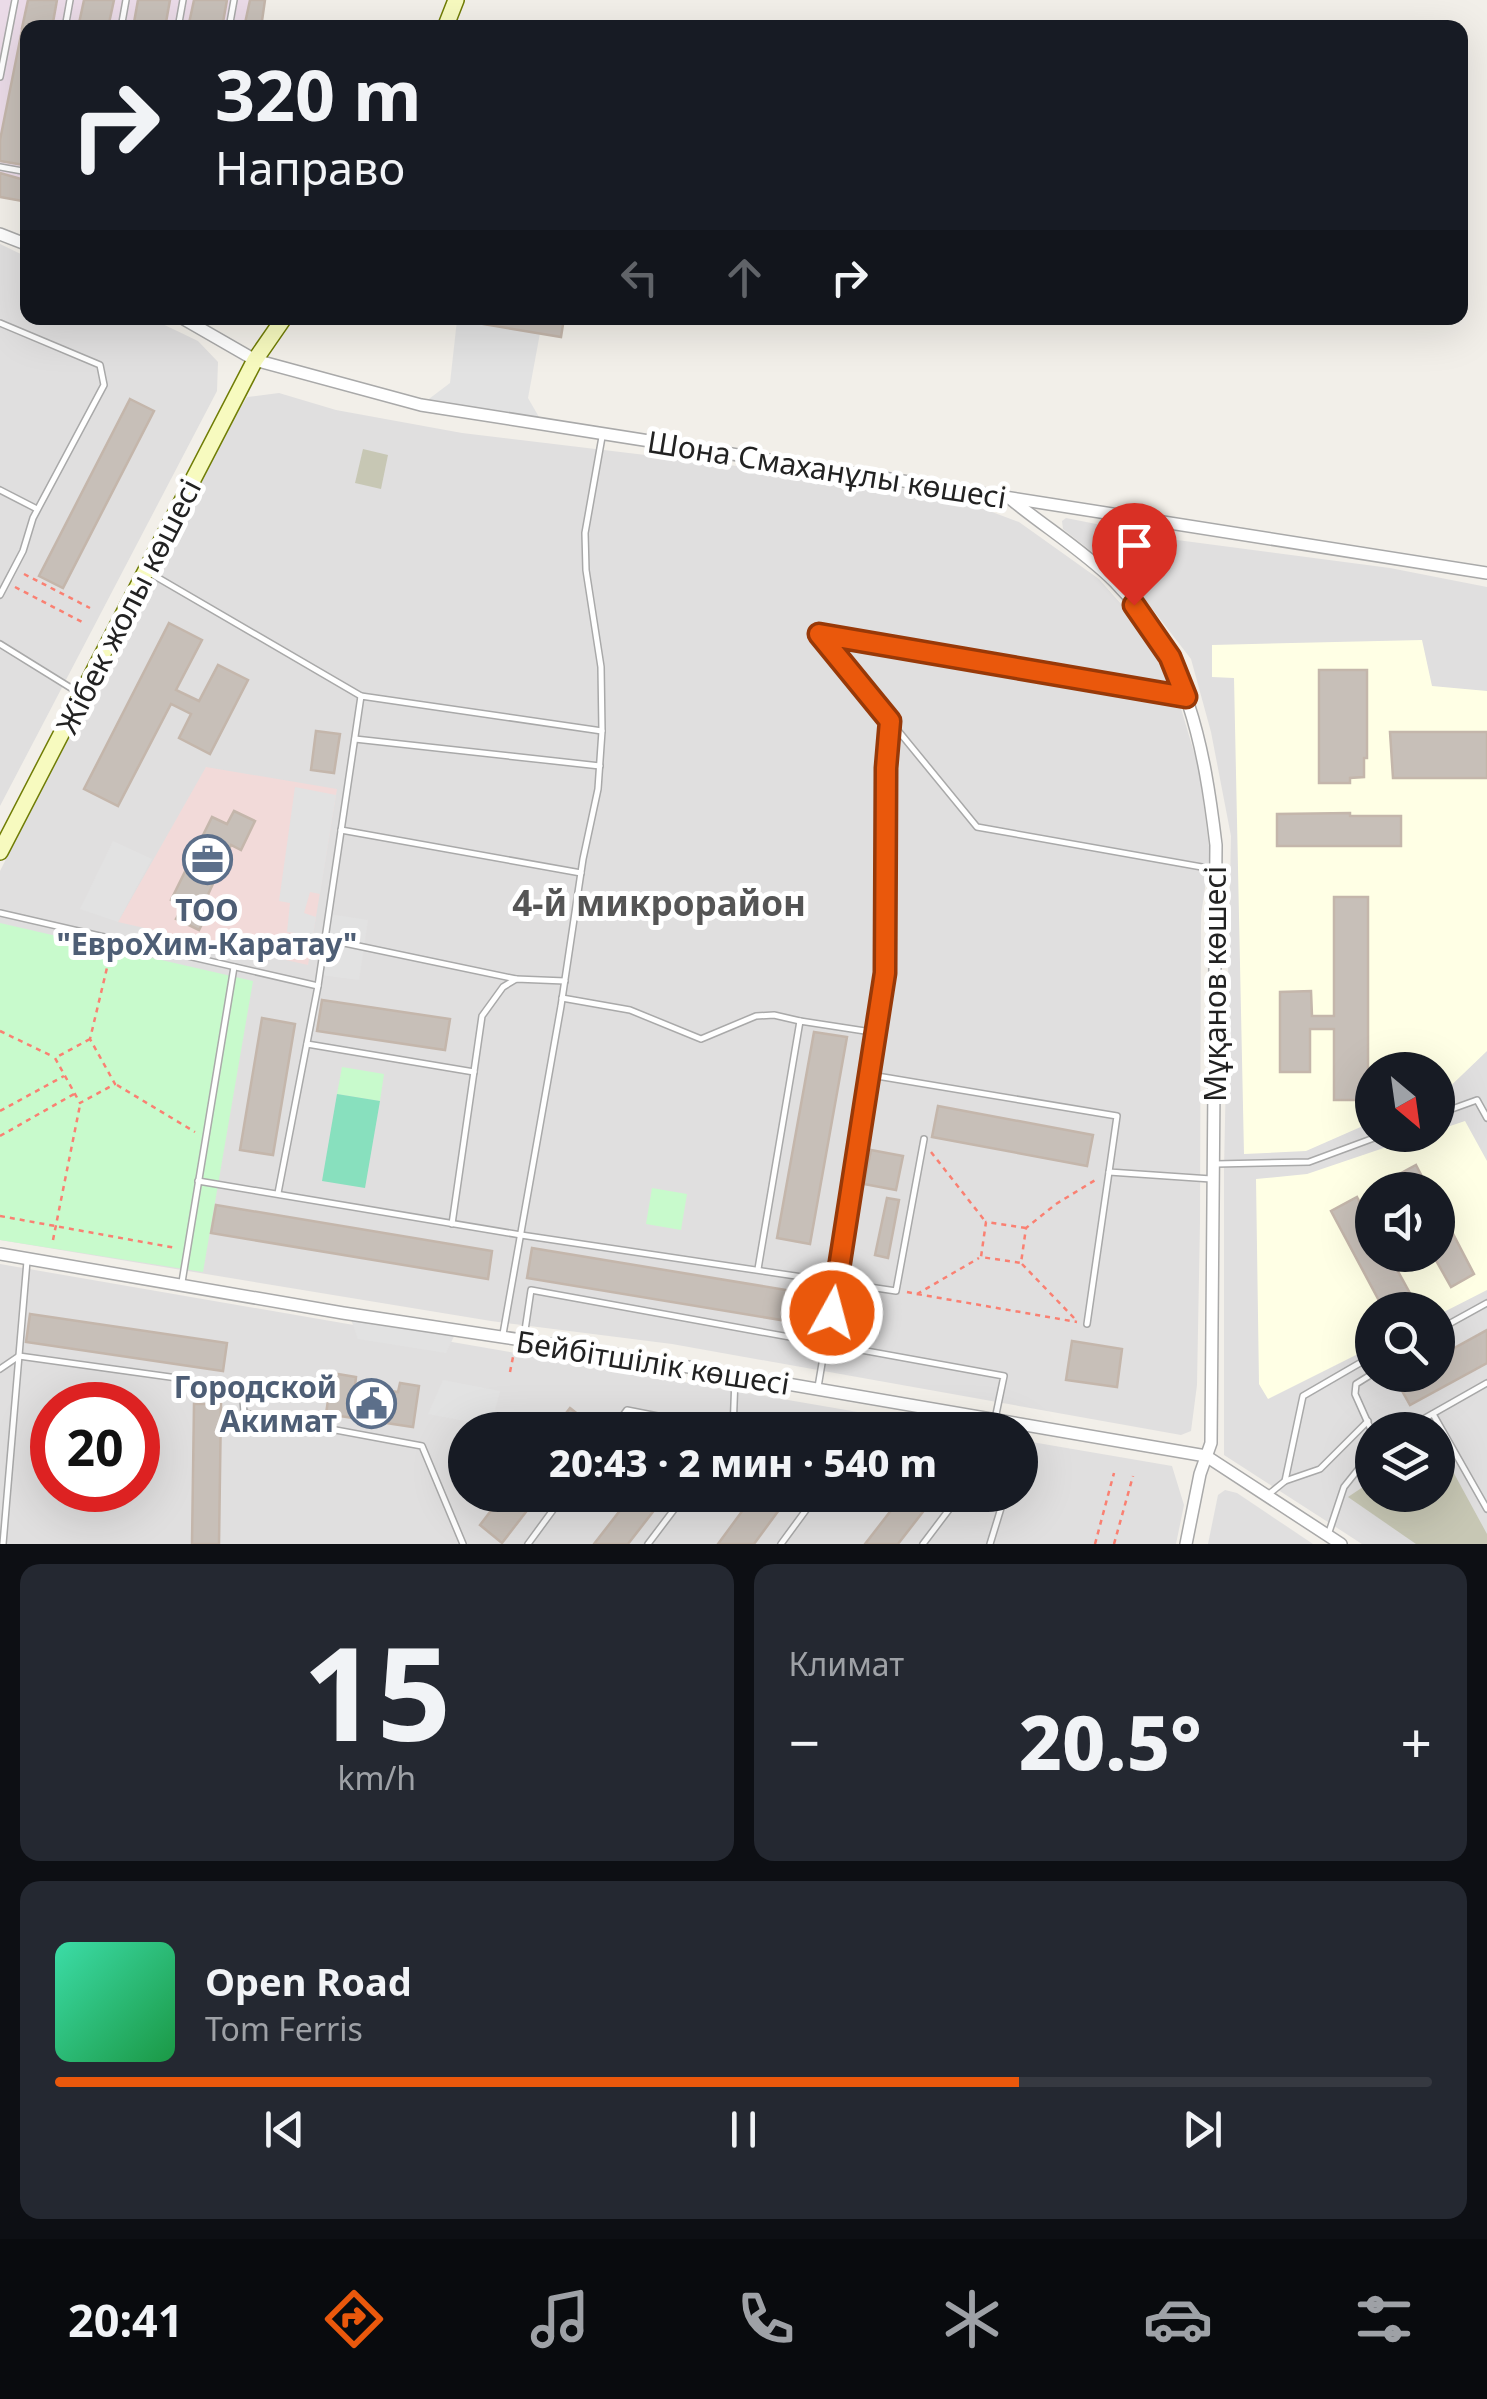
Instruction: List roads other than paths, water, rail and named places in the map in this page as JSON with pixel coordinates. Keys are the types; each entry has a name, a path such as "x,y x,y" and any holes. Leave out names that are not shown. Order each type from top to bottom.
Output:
{"main road":[{"name":"Жібек жолы көшесі","path":"0,852 256,360 279,325"}],"street":[{"name":"Шона Смаханұлы көшесі","path":"194,325 256,360 421,405 1487,573"},
{"name":"Мұқанов көшесі","path":"1008,497 1114,580 1154,630 1186,697 1206,766 1216,869 1211,1433 1186,1544"},
{"name":"Бейбітшілік көшесі","path":"0,1254 952,1412"},
{"name":"Бейбітшілік көшесі","path":"1038,1426 1206,1456 1341,1544"}],"lane":[{"path":"0,76 15,0"},
{"path":"0,323 100,365 104,385 38,510 0,595"},
{"path":"502,1337 600,766 601,667 586,570 585,534 603,434"},
{"path":"0,490 38,510"},
{"path":"146,571 361,696 602,732"},
{"path":"1186,697 819,634 977,827 1216,869"},
{"path":"0,644 82,694"},
{"path":"278,1194 318,986 361,696"},
{"path":"817,1390 885,973 886,768 890,721"},
{"path":"355,739 600,766"},
{"path":"341,830 581,873"},
{"path":"0,913 318,986"},
{"path":"325,940 516,979 564,981"},
{"path":"181,1285 234,966"},
{"path":"452,1224 482,1016 503,987 516,979"},
{"path":"562,998 630,1010 700,1038 756,1016 774,1015 878,1032"},
{"path":"758,1269 800,1021"},
{"path":"308,1044 474,1072"},
{"path":"871,1075 1117,1116 1087,1324"},
{"path":"1455,1108 1477,1100 1487,1118"},
{"path":"198,1181 520,1235 896,1291 924,1139"},
{"path":"1213,1164 1308,1162 1355,1145"},
{"path":"1110,1172 1213,1179"},
{"path":"4,1544 27,1258"},
{"path":"524,1340 532,1290 1004,1376 996,1412"},
{"path":"1455,1321 1487,1303"},
{"path":"0,1369 19,1356 242,1387 244,1414 422,1446 463,1544"},
{"path":"1285,1481 1304,1396 1355,1366"},
{"path":"732,1412 735,1375"},
{"path":"1436,1412 1487,1383"},
{"path":"1267,1496 1285,1481 1320,1469 1355,1434"},
{"path":"1455,1453 1487,1509"},
{"path":"0,1468 10,1460"},
{"path":"1328,1535 1344,1487 1355,1473"},
{"path":"528,1544 552,1512"},
{"path":"648,1544 672,1512"},
{"path":"780,1544 804,1512"},
{"path":"923,1544 947,1512"},
{"path":"990,1544 1000,1512"}],"place":[{"name":"ТОО \"ЕвроХим-Каратау\"","path":"207,860"},
{"name":"Городской Акимат","path":"372,1403"}],"district":[{"name":"4-й микрорайон","path":"659,902"}]}
